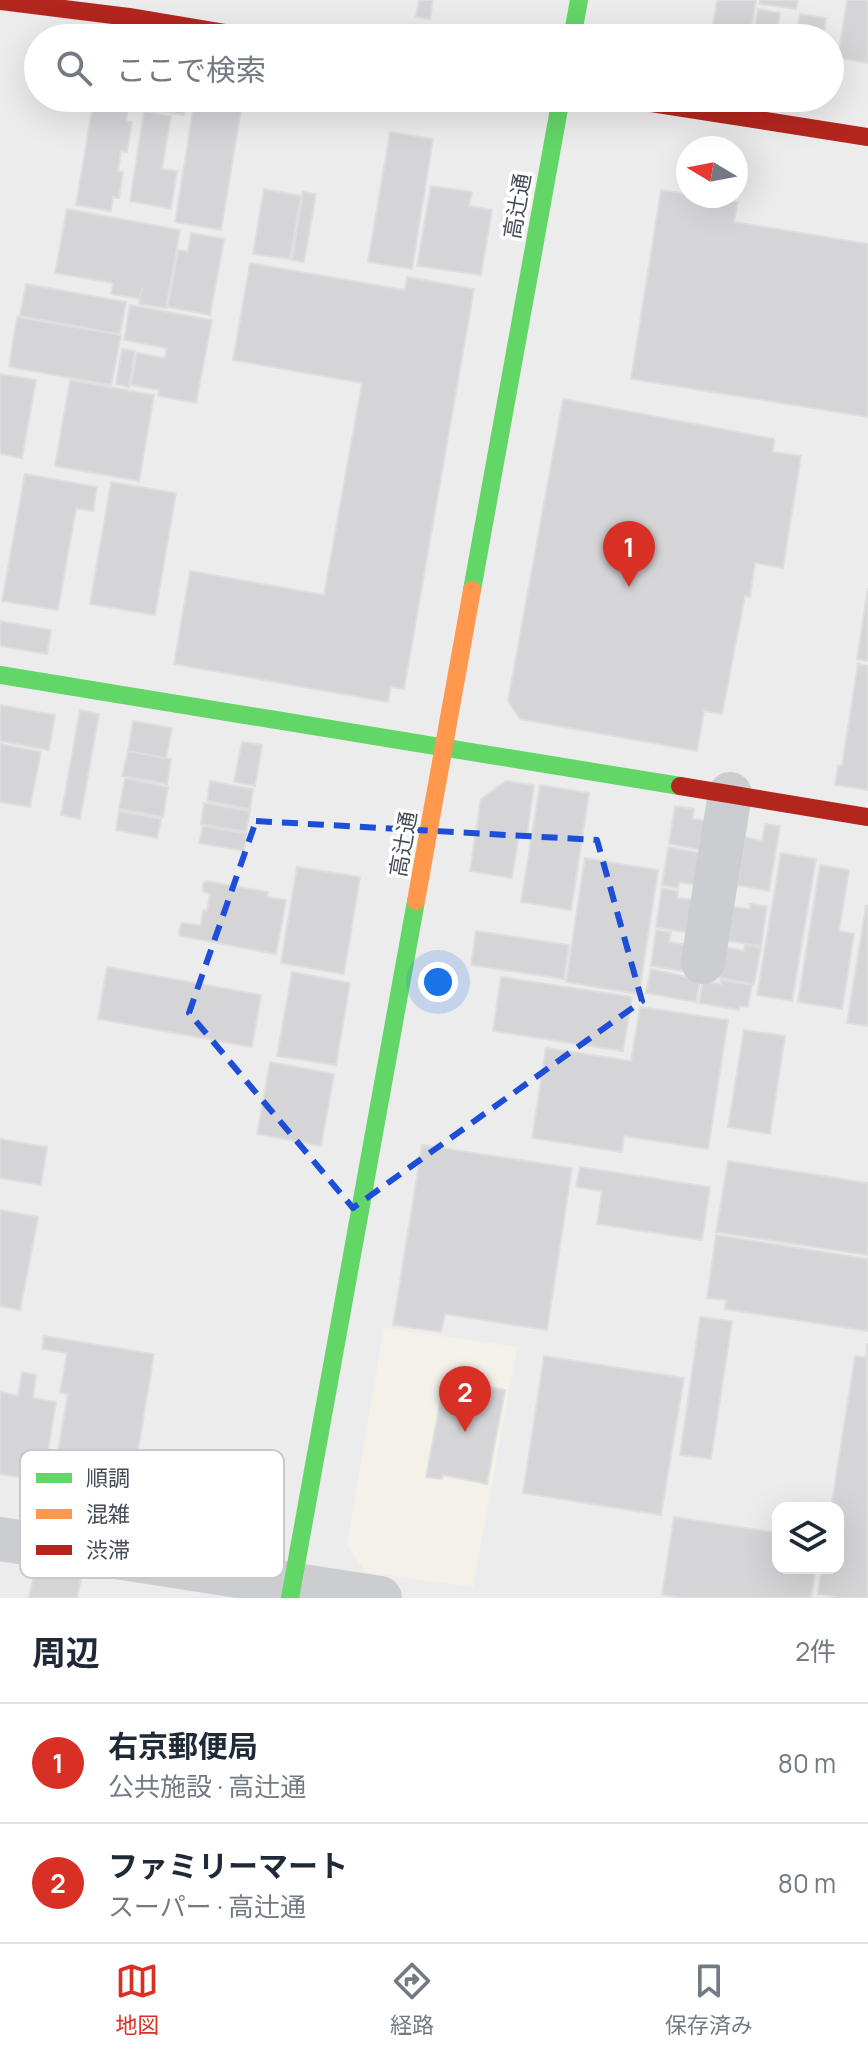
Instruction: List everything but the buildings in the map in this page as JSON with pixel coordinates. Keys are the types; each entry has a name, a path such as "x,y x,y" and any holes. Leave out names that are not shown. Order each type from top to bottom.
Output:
{"street":[{"path":"575,24 579,0"},
{"path":"0,1 131,9 195,24"},
{"name":"高辻通","path":"291,1592 559,112"},
{"path":"708,112 868,137"},
{"path":"0,675 868,817"},
{"path":"703,962 730,794"},
{"path":"0,1539 20,1543"},
{"path":"214,1578 291,1592 380,1598"}],"highlighted area":[{"path":"256,821 597,840 642,1001 353,1208 189,1013"}],"shaded area":[{"path":"384,1328 517,1347 473,1587 366,1572 347,1545"}],"traffic: fast":[{"path":"575,24 579,0"},
{"path":"472,590 558,112"},
{"path":"0,675 680,786"},
{"path":"290,1598 416,901"}],"traffic: slow":[{"path":"416,901 472,590"}],"traffic: jam":[{"path":"0,1 171,24"},
{"path":"708,112 868,137"},
{"path":"680,786 868,817"}],"place":[{"name":"右京郵便局","path":"629,587"},
{"name":"ファミリーマート","path":"465,1432"}]}
